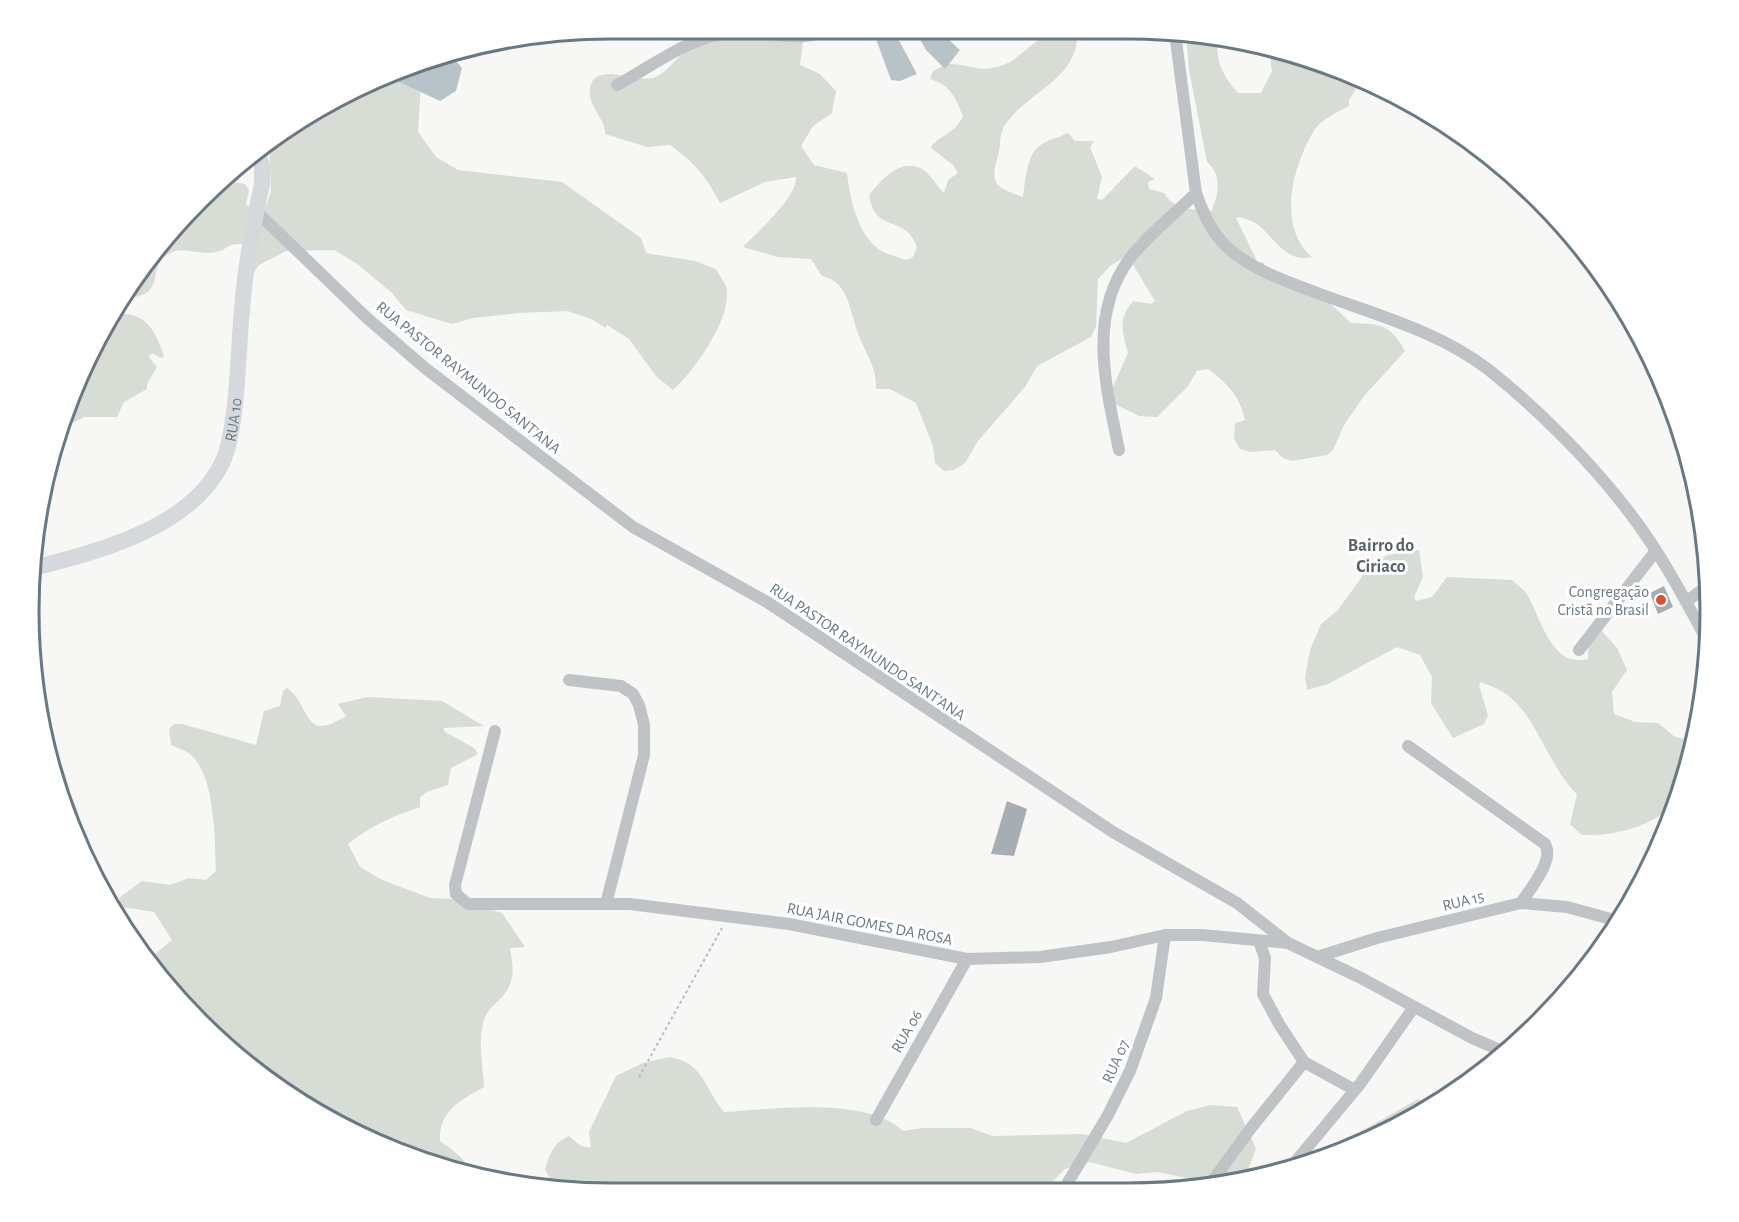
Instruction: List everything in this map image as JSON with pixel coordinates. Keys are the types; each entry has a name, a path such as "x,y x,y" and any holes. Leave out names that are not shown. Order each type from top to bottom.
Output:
{"street":[{"path":"617,85 703,39"},
{"path":"1176,41 1196,193 1203,215 1223,243 1250,264 1277,278 1420,331 1486,369 1554,429 1629,511 1700,627"},
{"name":"RUA 10","path":"41,566 98,552 148,530 184,506 209,484 223,462 231,430 242,306 262,174 259,160"},
{"path":"1119,450 1102,357 1103,327 1118,276 1132,257 1196,193"},
{"name":"RUA PASTOR RAYMUNDO SANT’ANA","path":"256,211 368,318 425,368 633,527 766,602 1113,832 1237,903 1288,943 1496,1048"},
{"path":"1579,650 1655,552"},
{"path":"1686,602 1699,592"},
{"path":"569,680 621,686 633,694 639,705 644,725 644,755 606,904"},
{"name":"RUA JAIR GOMES DA ROSA","path":"495,730 455,885 456,894 468,904 606,904 728,916 789,924 967,959 1040,957 1111,947 1165,935 1202,935 1288,943"},
{"path":"1408,746 1545,844 1548,849 1547,859 1521,903"},
{"name":"RUA 15","path":"1317,957 1377,938 1521,903 1568,907 1610,919"},
{"name":"RUA 07","path":"1068,1183 1108,1115 1134,1060 1156,998 1165,935"},
{"path":"1260,941 1265,958 1263,994 1304,1062 1355,1090"},
{"name":"RUA 06","path":"876,1120 967,959"},
{"path":"1299,1157 1355,1090 1414,1006"},
{"path":"1217,1176 1304,1062"}],"path":[{"path":"639,1077 728,916"}],"shaded area":[{"path":"805,39 800,65 820,74 836,91 832,113 813,126 801,146 814,165 847,173 852,203 869,240 886,253 906,260 913,257 917,247 912,237 905,230 878,216 869,196 879,183 901,168 917,167 925,171 944,193 948,180 958,173 953,165 931,148 934,143 955,128 963,116 948,88 930,79 933,71 946,65 993,68 1011,61 1041,39 1077,39 1074,53 1068,65 1022,106 1003,128 994,173 997,184 1006,191 1023,197 1026,173 1034,151 1046,142 1068,133 1075,141 1094,141 1090,147 1102,177 1097,199 1102,200 1135,166 1155,179 1148,182 1149,189 1164,193 1168,199 1179,206 1212,211 1218,185 1215,173 1207,162 1189,70 1187,42 1218,46 1221,68 1238,93 1261,93 1272,71 1270,57 1312,69 1357,87 1349,100 1349,106 1326,119 1315,129 1307,143 1295,177 1291,213 1294,229 1301,244 1312,257 1295,257 1257,224 1240,217 1236,218 1258,263 1263,262 1274,282 1318,292 1351,323 1384,327 1394,335 1405,351 1364,396 1344,425 1333,450 1327,455 1292,461 1283,458 1275,450 1251,452 1240,449 1234,439 1235,423 1245,420 1243,411 1227,385 1208,369 1197,371 1188,386 1157,417 1139,416 1113,403 1112,389 1128,353 1123,332 1125,314 1133,301 1151,304 1155,301 1130,260 1125,257 1110,266 1098,279 1096,326 1091,337 1037,366 1025,387 978,441 965,463 954,470 944,471 935,463 933,446 916,403 890,389 876,389 873,367 859,336 848,300 838,285 822,276 811,259 778,257 743,247 784,204 795,185 796,177 765,182 720,203 699,171 670,145 647,147 605,134 603,123 591,101 590,88 594,80 600,75 608,74 648,79 656,77 692,46 705,40"},
{"path":"876,39 898,39 917,74 900,81 891,80"},
{"path":"920,39 948,39 960,50 945,69 926,50"},
{"path":"455,60 462,68 456,91 440,101 397,81"},
{"path":"407,77 421,82 418,132 436,157 458,170 562,182 641,238 646,253 695,261 716,269 727,290 723,316 700,358 673,390 656,376 629,339 607,325 606,328 591,319 568,311 473,318 452,324 406,310 392,293 356,263 334,250 286,251 259,265 254,272 245,244 233,245 209,253 174,251 162,259 158,265 153,285 148,291 133,297 181,234 233,182 245,184 249,190 246,204 255,213 265,209 271,192 269,152 325,116 358,98"},
{"path":"122,314 137,317 149,326 158,339 164,356 161,358 152,353 149,357 157,367 147,384 147,389 124,402 117,417 84,417 70,424 95,366"},
{"path":"1419,550 1423,577 1414,597 1416,601 1432,597 1447,577 1512,580 1527,594 1549,640 1565,657 1576,660 1588,659 1589,636 1599,628 1617,648 1627,670 1612,692 1614,714 1635,722 1658,723 1675,737 1685,739 1662,814 1630,829 1606,834 1582,835 1570,824 1577,794 1567,783 1533,726 1514,701 1501,691 1481,682 1479,685 1488,716 1484,724 1453,738 1431,703 1432,677 1420,655 1397,647 1328,684 1307,690 1305,677 1310,650 1321,624 1338,610 1366,571 1387,555"},
{"path":"287,688 301,704 309,719 322,726 332,724 346,716 338,704 367,697 442,701 484,726 443,728 445,732 474,748 478,754 451,768 448,785 427,792 420,797 420,807 382,822 348,844 360,867 382,880 430,898 455,899 502,913 525,947 510,948 512,979 503,996 487,1013 484,1021 481,1049 484,1087 459,1102 443,1121 440,1141 454,1151 466,1165 427,1153 358,1124 293,1087 263,1065 207,1015 154,955 172,940 154,912 123,907 119,902 120,897 142,881 170,885 189,878 206,880 216,871 212,810 205,779 200,766 192,756 171,745 169,729 174,724 182,724 256,745 264,711 280,706 283,691"},
{"path":"670,1057 682,1060 697,1071 724,1112 792,1107 843,1109 887,1120 903,1131 922,1128 971,1128 992,1136 1082,1134 1126,1143 1187,1111 1210,1105 1237,1107 1256,1149 1247,1170 1192,1179 1158,1172 1136,1174 1090,1162 1065,1169 1051,1183 611,1183 551,1180 545,1170 550,1154 556,1145 569,1136 581,1146 591,1148 589,1132 616,1076 643,1063"},
{"path":"1418,1099 1422,1101 1381,1124 1347,1139"}],"building":[{"name":"Congregação Cristã no Brasil","path":"1664,586 1673,607 1658,614 1650,593"},
{"path":"1007,801 1027,809 1014,856 991,854"}],"place":[{"name":"Congregação Cristã no Brasil","path":"1661,600"}],"district":[{"name":"Bairro do Ciriaco","path":"1381,555"}]}
